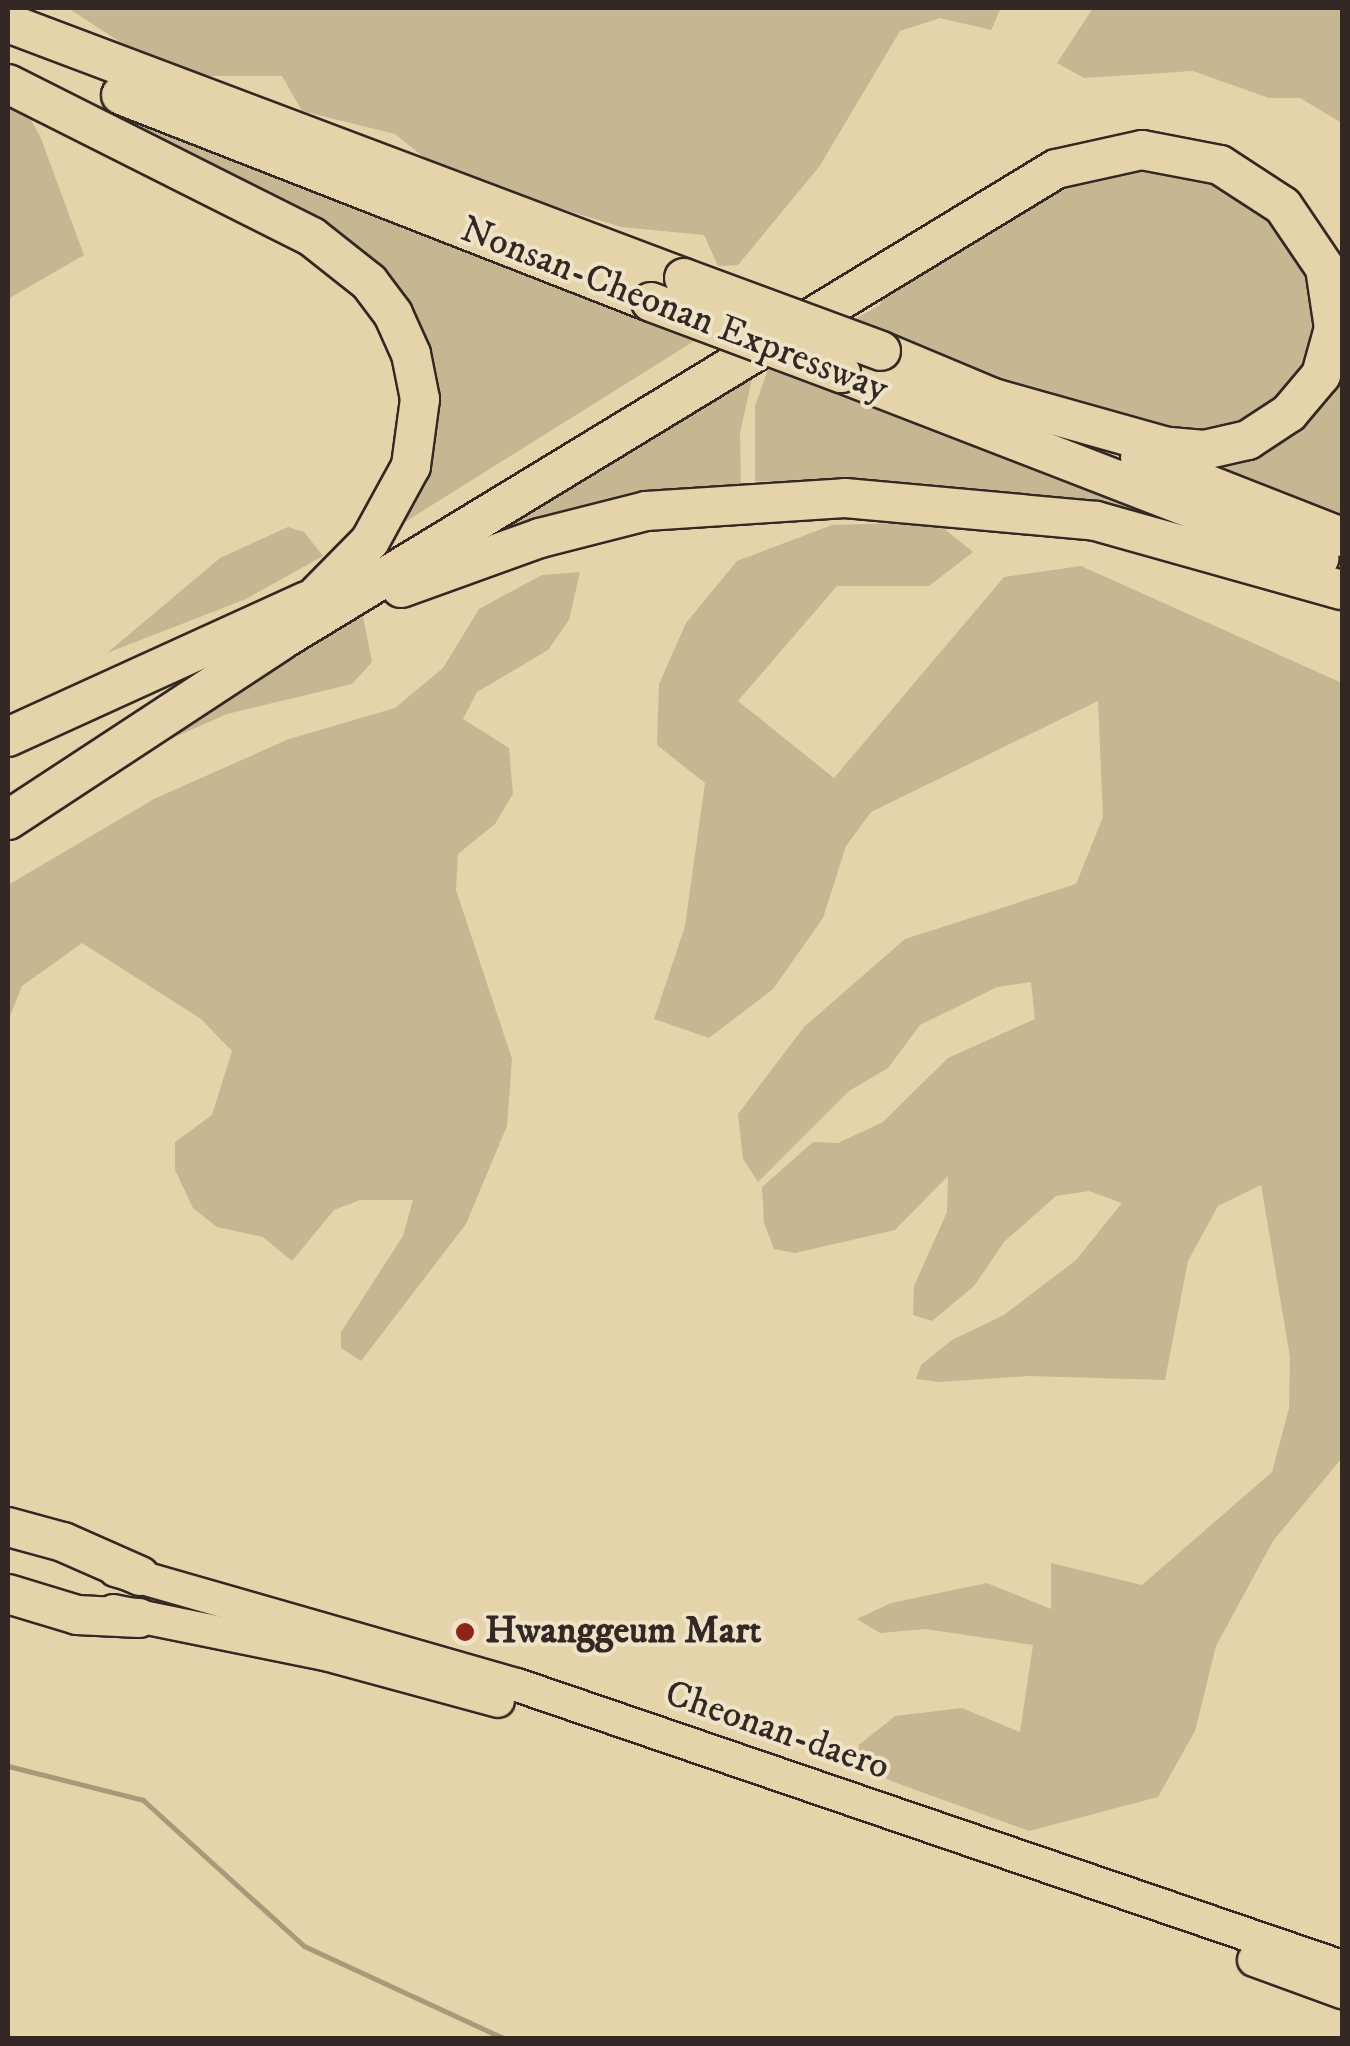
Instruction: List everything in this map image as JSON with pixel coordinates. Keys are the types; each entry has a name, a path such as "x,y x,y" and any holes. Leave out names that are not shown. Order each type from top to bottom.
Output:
{"highway":[{"name":"Nonsan-Cheonan Expressway","path":"8,23 881,351 1342,538"},
{"name":"Nonsan-Cheonan Expressway","path":"8,48 1342,569"},
{"path":"8,84 312,237 369,282 393,314 411,354 420,399 411,466 378,529 316,596"},
{"path":"8,737 316,596 988,186 1068,147 1153,133 1236,154 1289,190 1318,222 1342,270"},
{"path":"8,820 280,641 1056,169 1142,150 1220,164 1282,206 1325,268 1334,328 1320,375 1288,413 1248,440 1204,450 1167,447 993,398"},
{"path":"280,641 427,577 540,538 646,511 740,500 896,499 1041,512 1188,543 1342,590"},
{"path":"8,1528 63,1542 140,1576"},
{"path":"8,1594 76,1615 138,1618"}],"main road":[{"name":"Cheonan-daero","path":"8,1542 518,1685 1342,1967"},
{"name":"Cheonan-daero","path":"8,1582 138,1618 329,1655 514,1705 958,1850 1342,1992"}],"shaded area":[{"path":"68,8 1001,8 991,30 940,18 900,31 819,167 738,265 718,266 704,235 621,227 442,172 395,134 302,111 282,76 204,76 143,57"},
{"path":"1093,8 1342,8 1342,123 1300,98 1269,98 1193,71 1084,78 1057,63"},
{"path":"8,69 699,338 381,537 400,512 404,316"},
{"path":"8,105 27,113 40,136 84,255 8,299"},
{"path":"1130,159 1242,185 1310,268 1316,320 1305,371 1285,399 1224,436 1129,428 849,322 880,305 891,269 967,225"},
{"path":"1342,344 1342,525 1194,462 1212,463"},
{"path":"756,361 740,433 741,486 473,544"},
{"path":"770,364 1217,536 984,490 755,481 755,406"},
{"path":"936,522 973,552 929,586 837,586 738,701 834,778 1004,577 1081,566 1342,683 1342,1458 1273,1541 1216,1646 1195,1731 1158,1797 1029,1831 891,1781 858,1762 859,1745 895,1716 962,1708 1020,1732 1033,1645 925,1629 880,1633 857,1619 891,1603 987,1583 1051,1609 1051,1563 1142,1585 1272,1472 1289,1408 1290,1357 1261,1185 1218,1206 1188,1261 1165,1380 1029,1376 939,1382 916,1379 921,1365 952,1340 1004,1315 1076,1260 1122,1203 1089,1191 1056,1196 1004,1242 974,1286 932,1321 913,1315 914,1286 947,1212 948,1176 895,1230 795,1253 774,1249 764,1223 762,1187 813,1142 838,1143 883,1122 948,1058 1035,1019 1031,982 997,987 920,1025 888,1068 849,1091 758,1182 743,1159 738,1114 804,1027 905,939 1076,884 1103,817 1098,701 871,812 846,846 823,918 773,989 709,1038 654,1019 685,926 705,783 657,745 659,684 686,623 737,561 832,525"},
{"path":"288,527 304,532 323,556 246,599 107,653 220,558"},
{"path":"580,572 569,620 548,650 477,692 463,719 509,748 513,794 495,824 458,854 456,890 512,1059 507,1126 466,1224 361,1361 341,1348 341,1332 403,1236 413,1200 360,1200 334,1210 292,1261 263,1237 217,1227 193,1208 175,1170 175,1142 212,1115 232,1051 201,1019 82,943 22,986 8,1021 8,885 154,799 289,739 395,708 443,668 479,609 542,575"},
{"path":"363,616 372,662 352,684 227,714 141,752 329,628"}],"waterway":[{"path":"8,1766 143,1800 304,1946 503,2038"}],"place":[{"name":"Hwanggeum Mart","path":"465,1632"}]}
